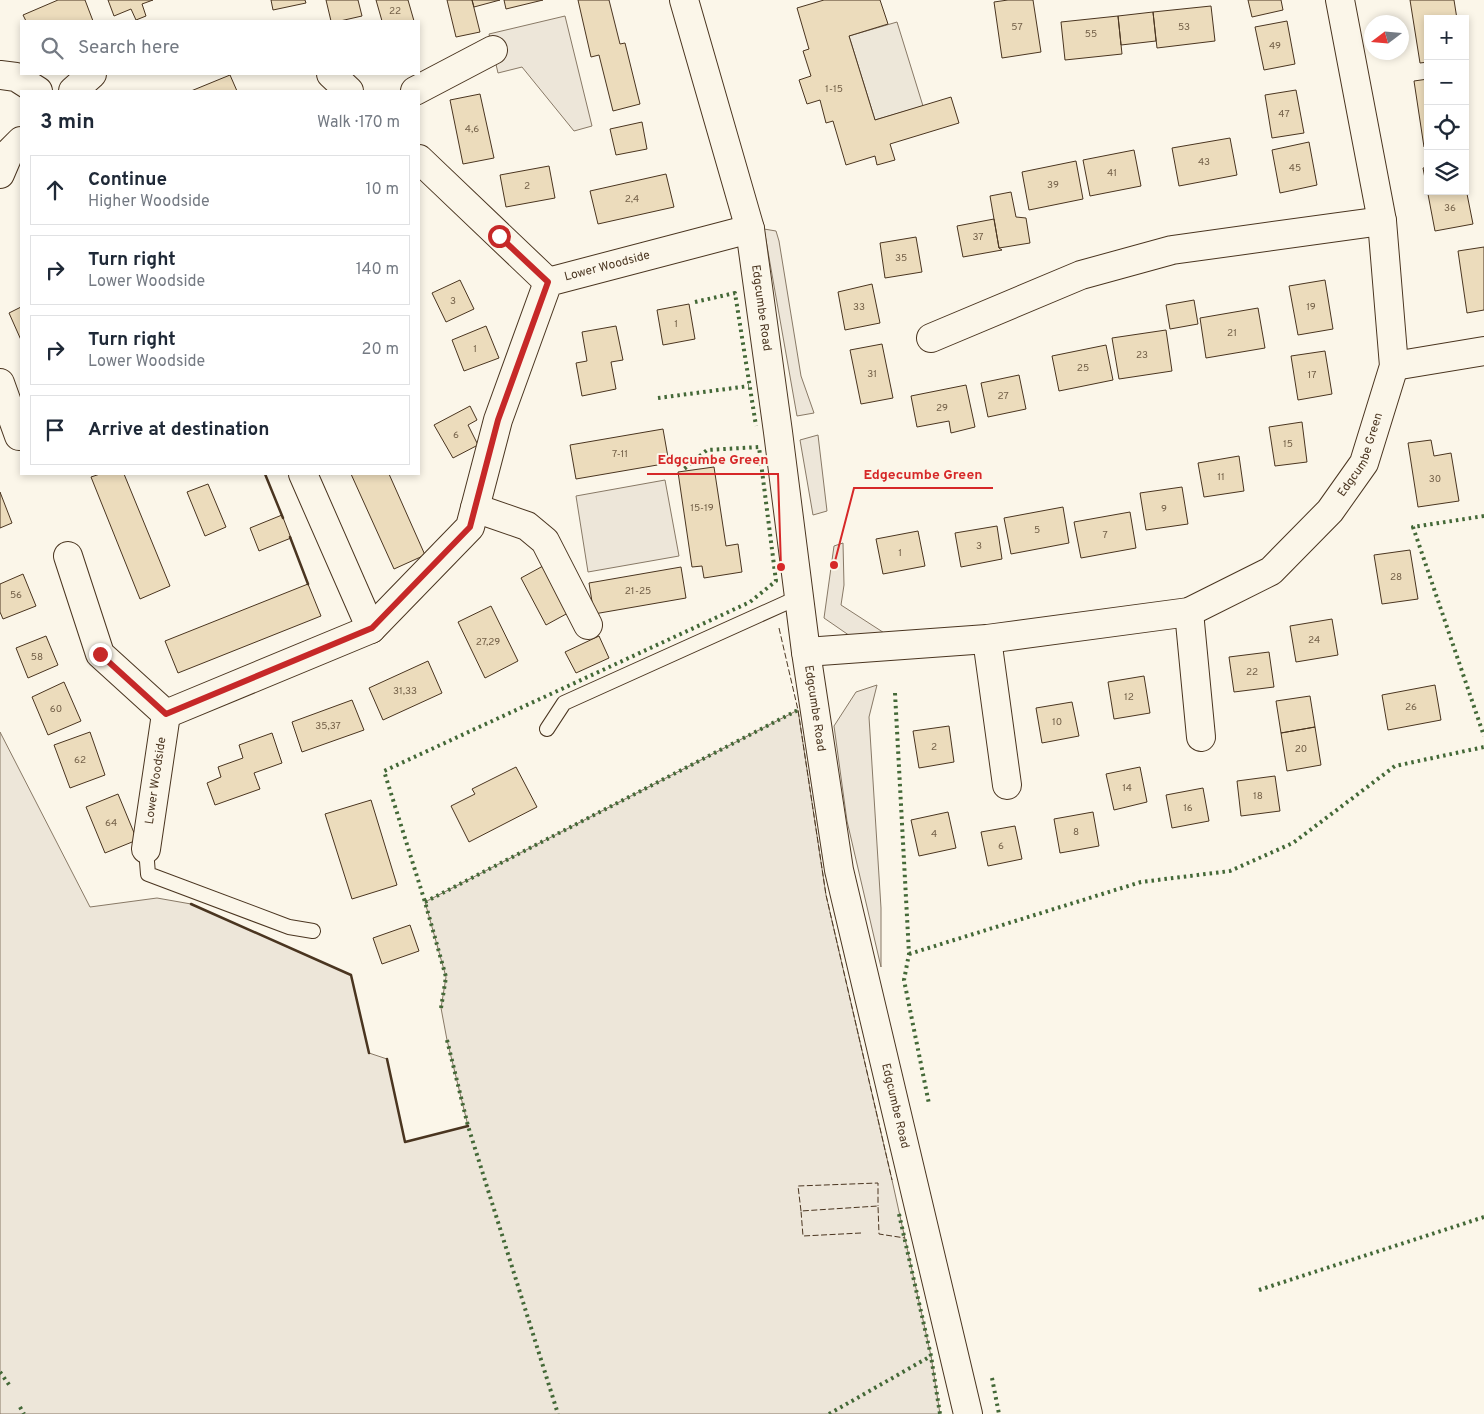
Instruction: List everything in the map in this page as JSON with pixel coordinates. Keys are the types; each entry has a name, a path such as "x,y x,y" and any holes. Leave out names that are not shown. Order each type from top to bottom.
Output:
{"street":[{"name":"Edgcumbe Road","path":"684,0 750,229 778,432 798,597 839,870 968,1414"},
{"name":"Edgcumbe Green","path":"806,652 987,639 1189,612 1271,571 1330,511 1364,463 1394,366 1382,221 1340,0"},
{"path":"417,90 493,50"},
{"path":"0,75 16,77 36,90"},
{"path":"74,90 91,75"},
{"path":"332,75 348,90"},
{"path":"0,174 8,152 20,141"},
{"path":"420,160 548,282"},
{"path":"931,338 1081,275 1172,250 1382,221"},
{"name":"Lower Woodside","path":"146,849 166,714 372,628 470,527 498,420 548,282 750,229"},
{"path":"1394,366 1484,351"},
{"path":"0,383 18,436"},
{"path":"303,475 372,628"},
{"path":"475,508 528,526 545,541 588,625"},
{"path":"68,556 100,654 166,714"},
{"path":"1189,612 1201,738"},
{"path":"987,639 1007,785"}],"lane":[{"path":"547,729 564,703 798,597"},
{"path":"146,849 148,874 289,927 313,931"}],"shaded area":[{"path":"565,16 592,126 574,131 522,67 498,73 489,34"},
{"path":"897,22 923,106 875,120 849,36"},
{"path":"764,229 776,231 779,241 801,376 814,413 797,416"},
{"path":"818,435 827,511 813,515 800,440"},
{"path":"665,480 679,556 588,572 576,496"},
{"path":"843,543 844,585 841,605 892,638 853,638 824,618 834,546"},
{"path":"877,685 869,717 881,908 881,967 847,821 834,726 856,692"},
{"path":"798,710 826,895 931,1356 940,1414 0,1414 0,732 90,907 157,898 191,904 351,975 369,1053 387,1059 405,1142 468,1126 441,1008 446,977 425,902"}],"building":[{"path":"58,0 85,0 93,20 26,20 23,15"},
{"path":"108,0 153,0 142,4 146,16 136,20 131,9 114,16"},
{"path":"271,0 305,0 306,3 273,10"},
{"path":"326,0 358,0 362,16 344,20 331,20"},
{"path":"376,0 408,0 414,20 382,20"},
{"path":"447,0 472,0 480,32 456,37"},
{"path":"472,0 500,0 474,7"},
{"path":"504,0 543,0 506,9"},
{"path":"578,0 609,0 620,44 625,43 640,104 613,111 599,55 591,57"},
{"path":"824,0 880,0 888,24 849,36 875,120 951,97 959,123 890,144 895,160 877,165 875,156 846,165 833,121 826,123 820,100 807,104 799,80 811,76 803,51 809,49 797,8"},
{"path":"1033,0 1041,52 1002,58 994,2"},
{"path":"1248,0 1281,0 1283,10 1252,17"},
{"path":"1410,0 1454,0 1456,15 1424,15 1424,62 1420,63"},
{"path":"1211,6 1215,41 1157,48 1153,12"},
{"path":"1153,12 1156,41 1121,45 1118,16"},
{"path":"1118,16 1122,54 1065,60 1061,22"},
{"path":"1287,21 1295,64 1264,70 1255,27"},
{"path":"230,75 237,90 193,90"},
{"path":"1424,80 1424,147 1414,81"},
{"path":"1296,90 1304,133 1272,138 1265,95"},
{"path":"480,94 494,158 463,164 450,100"},
{"path":"642,122 647,149 616,155 610,129"},
{"path":"1230,138 1237,175 1179,186 1172,148"},
{"path":"1309,142 1317,185 1280,193 1272,150"},
{"path":"1134,150 1141,186 1090,196 1083,160"},
{"path":"1076,161 1083,199 1029,210 1022,172"},
{"path":"549,166 555,198 506,207 500,175"},
{"path":"666,174 674,207 598,224 590,191"},
{"path":"1011,192 1016,217 1026,218 1030,243 999,248 990,196"},
{"path":"1428,195 1467,195 1473,224 1435,231"},
{"path":"994,219 999,248 1002,250 963,257 957,226"},
{"path":"916,237 922,272 885,278 880,243"},
{"path":"1484,247 1484,310 1467,313 1458,251"},
{"path":"460,280 474,309 446,322 432,293"},
{"path":"1325,280 1333,329 1298,335 1289,286"},
{"path":"872,284 880,323 845,330 838,292"},
{"path":"1194,300 1198,324 1170,329 1166,305"},
{"path":"689,304 695,339 663,345 657,310"},
{"path":"20,308 20,338 9,313"},
{"path":"1258,308 1265,348 1206,358 1200,318"},
{"path":"486,326 499,358 464,371 452,340"},
{"path":"616,326 623,360 611,362 616,389 582,396 576,363 587,361 582,332"},
{"path":"1166,330 1172,371 1119,379 1112,338"},
{"path":"882,344 893,398 861,404 850,350"},
{"path":"1106,345 1113,380 1059,391 1052,356"},
{"path":"1325,351 1332,394 1298,400 1291,356"},
{"path":"1019,375 1026,409 988,417 981,383"},
{"path":"966,385 975,427 951,433 949,421 917,427 911,396"},
{"path":"470,406 477,420 468,425 478,445 453,458 434,425"},
{"path":"1302,422 1307,462 1275,466 1269,427"},
{"path":"663,429 669,463 576,479 570,445"},
{"path":"1431,440 1434,456 1451,453 1459,501 1418,507 1408,443"},
{"path":"1239,456 1244,491 1204,497 1198,463"},
{"path":"714,467 726,546 738,544 742,572 704,578 702,566 692,567 678,472"},
{"path":"97,475 124,475 170,586 140,599 91,477"},
{"path":"351,475 389,475 425,555 394,569"},
{"path":"208,484 226,527 205,536 187,492"},
{"path":"1182,487 1188,524 1146,530 1140,493"},
{"path":"0,492 12,523 0,528"},
{"path":"1063,507 1069,543 1011,554 1004,518"},
{"path":"1130,512 1136,548 1081,558 1074,522"},
{"path":"282,515 291,538 259,551 250,528"},
{"path":"997,526 1002,559 961,567 955,533"},
{"path":"918,531 925,566 883,574 876,539"},
{"path":"1410,550 1418,599 1382,604 1374,555"},
{"path":"543,566 568,613 546,625 521,578"},
{"path":"681,567 686,598 594,614 589,583"},
{"path":"23,574 36,606 3,619 0,612 0,584"},
{"path":"308,584 321,616 178,673 165,641"},
{"path":"491,606 518,661 485,678 458,622"},
{"path":"1332,619 1338,655 1296,662 1290,626"},
{"path":"46,636 58,665 28,678 16,648"},
{"path":"599,636 609,658 576,673 565,652"},
{"path":"1269,652 1274,687 1234,692 1229,657"},
{"path":"428,661 442,693 383,720 369,688"},
{"path":"1144,676 1150,713 1114,719 1108,682"},
{"path":"64,682 81,721 48,735 32,697"},
{"path":"1435,685 1441,720 1388,730 1382,695"},
{"path":"1310,696 1315,727 1281,733 1276,701"},
{"path":"352,700 364,730 302,752 292,722"},
{"path":"1072,702 1079,736 1042,743 1036,708"},
{"path":"949,726 954,762 919,768 913,731"},
{"path":"1315,727 1321,765 1287,771 1281,733"},
{"path":"90,732 105,775 70,788 54,745"},
{"path":"272,733 282,763 254,773 260,789 215,805 207,783 221,777 218,767 243,758 239,745"},
{"path":"516,767 537,807 469,842 451,806 475,794 472,789"},
{"path":"1140,767 1147,802 1114,810 1106,774"},
{"path":"1275,776 1280,811 1241,816 1237,781"},
{"path":"1203,788 1209,821 1172,828 1166,795"},
{"path":"118,794 137,840 105,853 86,807"},
{"path":"371,800 397,885 352,899 325,814"},
{"path":"948,812 956,848 919,856 911,820"},
{"path":"1093,812 1099,846 1060,853 1054,819"},
{"path":"1015,826 1022,859 988,866 981,832"},
{"path":"410,925 419,951 382,964 373,938"}],"hedge":[{"path":"695,302 735,293 756,426"},
{"path":"658,398 749,386"},
{"path":"441,1008 446,977 425,902 384,771 750,602 776,581 759,447 707,450 684,469"},
{"path":"1484,516 1413,527 1484,736"},
{"path":"895,693 909,954 904,980 929,1104"},
{"path":"425,902 798,710"},
{"path":"909,954 1141,882 1230,871 1293,843 1395,766 1484,747"},
{"path":"447,1040 468,1126 558,1414"},
{"path":"899,1214 931,1356 940,1414"},
{"path":"1259,1290 1484,1217"},
{"path":"829,1414 931,1356"},
{"path":"0,1372 10,1386"},
{"path":"992,1378 999,1414"},
{"path":"20,1407 24,1414"}],"fence":[{"path":"779,628 798,710 826,895 892,1180"},
{"path":"801,1211 798,1186 878,1183 878,1206"},
{"path":"861,1233 803,1236 801,1211 878,1206 879,1234 905,1238"}],"wall":[{"path":"265,475 283,518"},
{"path":"290,537 308,584"},
{"path":"191,904 351,975 369,1053"},
{"path":"387,1059 405,1142 468,1126"}],"place":[{"name":"Edgecumbe Green","path":"834,565"},
{"name":"Edgcumbe Green","path":"781,567"}],"route":[{"path":"100,654 166,714 372,628 470,527 498,420 548,282 499,236"}]}
